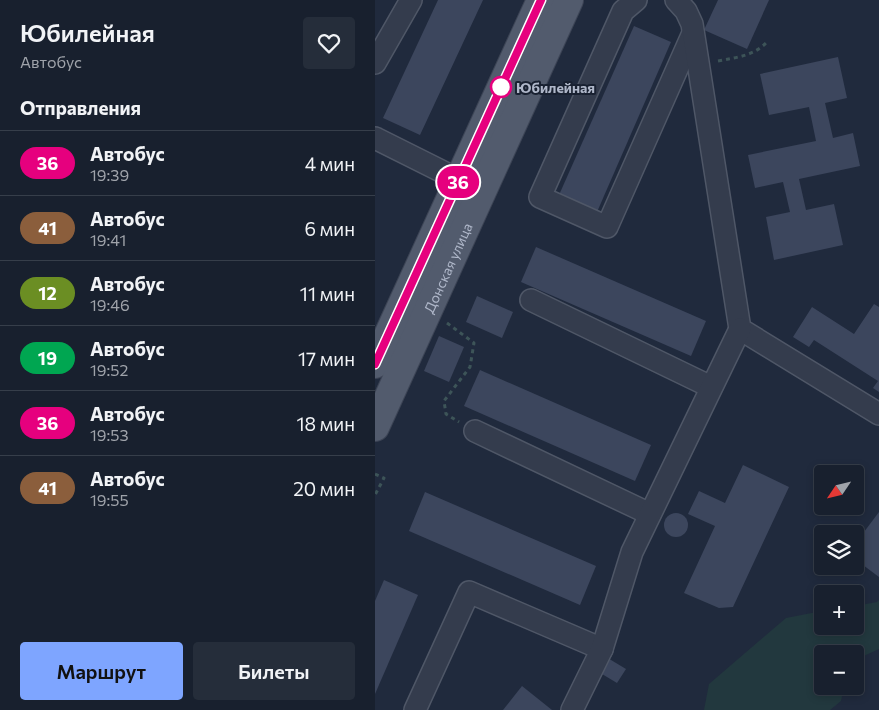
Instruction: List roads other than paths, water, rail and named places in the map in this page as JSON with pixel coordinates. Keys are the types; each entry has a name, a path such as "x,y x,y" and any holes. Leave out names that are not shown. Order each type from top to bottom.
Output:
{"main road":[{"name":"Донская улица","path":"375,364 425,307 459,180 541,0"},
{"name":"Донская улица","path":"375,426 425,307 569,0"}],"street":[{"path":"375,63 411,0"},
{"path":"636,0 623,11 540,197 607,227 693,33"},
{"path":"572,710 602,648 632,552 740,328 693,33 686,11 677,0"},
{"path":"375,138 459,180"},
{"path":"531,300 711,387"},
{"path":"740,328 879,414"},
{"path":"475,432 650,514"},
{"path":"415,710 469,592 602,648"}],"place":[{"name":"Юбилейная","path":"501,87"}]}
